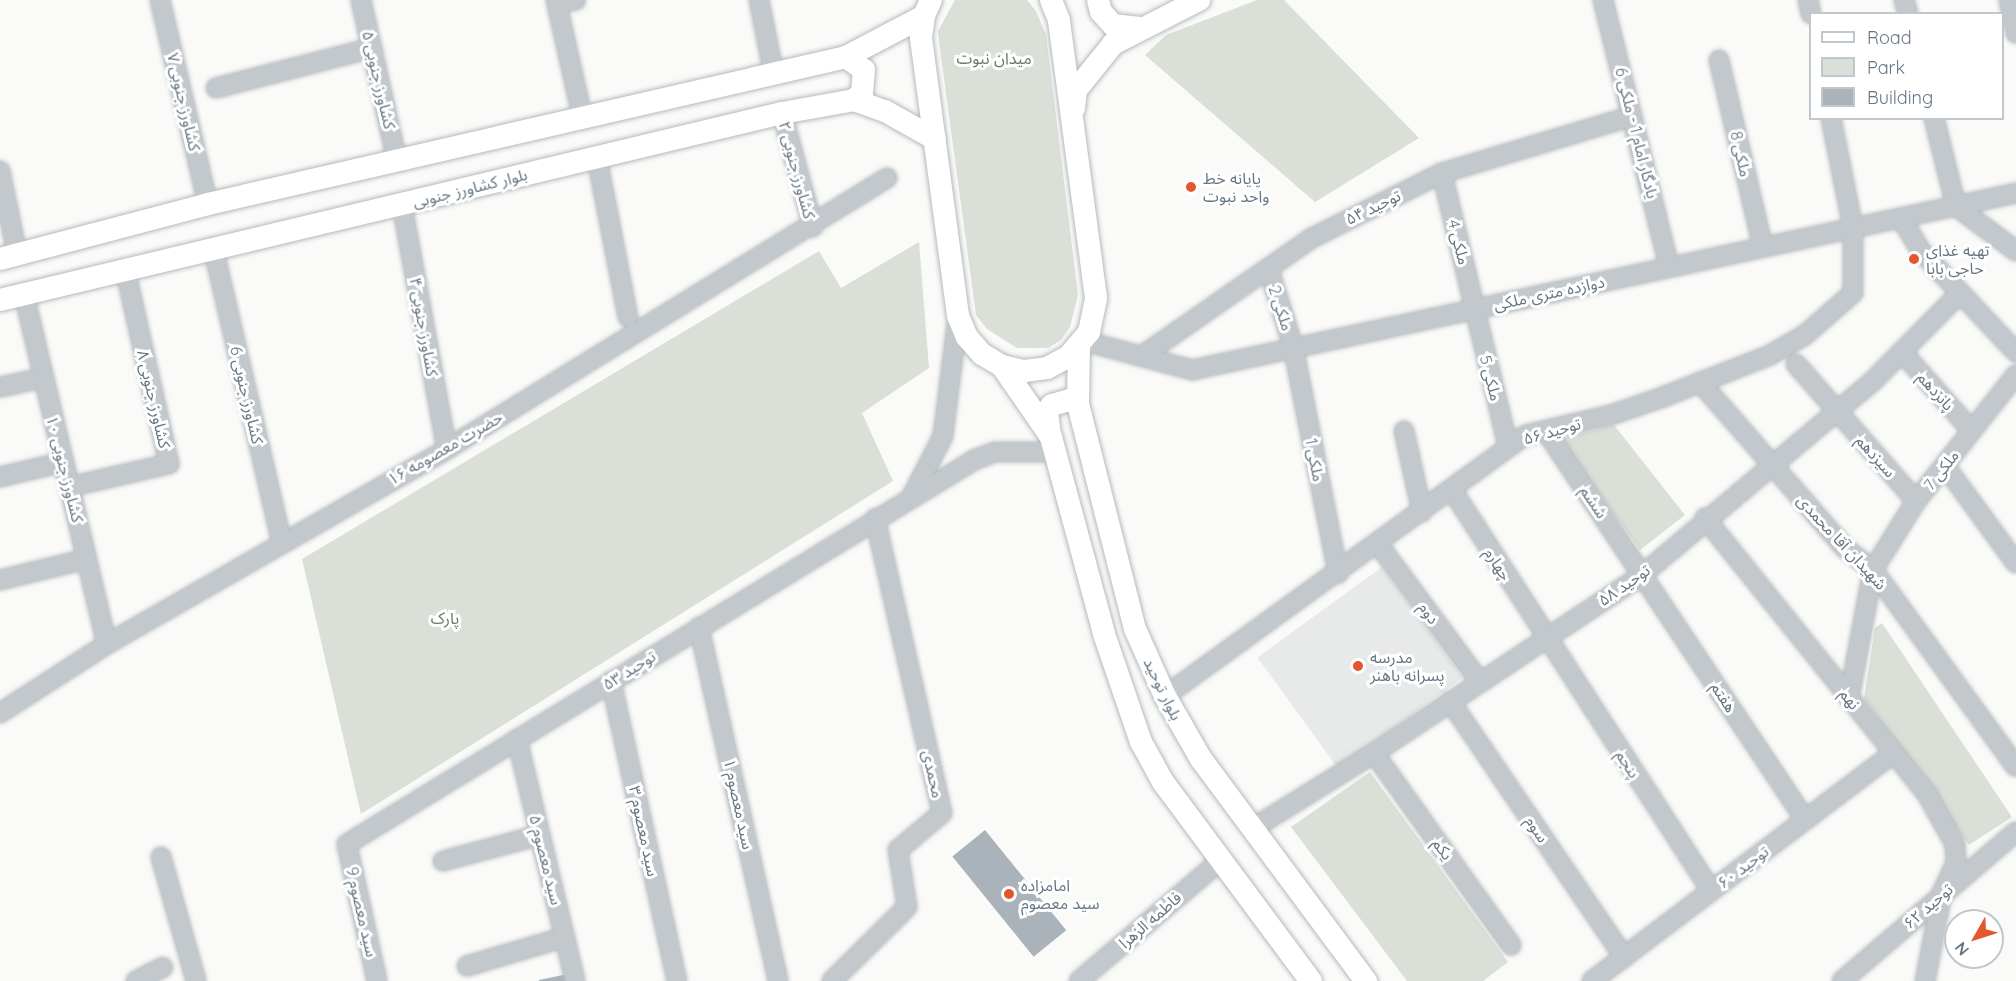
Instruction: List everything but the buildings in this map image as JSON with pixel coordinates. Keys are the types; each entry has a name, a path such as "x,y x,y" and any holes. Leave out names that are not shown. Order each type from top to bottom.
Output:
{"main road":[{"path":"928,8 921,39 958,316 967,337 982,354 1002,366 1024,370 1047,368 1068,357 1081,344 1094,321 1096,298 1059,21 1051,0"},
{"path":"1098,0 1101,12 1113,25 1140,28"},
{"path":"1073,121 1076,90 1092,66 1113,44 1140,28 1199,0"},
{"path":"9,256 208,204 584,120 846,57 928,8"},
{"path":"846,57 857,61 866,82 862,93 854,100"},
{"name":"بلوار کشاورز جنوبی","path":"0,300 213,247 402,205 782,113 854,100 885,111 935,139"},
{"name":"بلوار توحید","path":"1081,344 1078,405 1135,629 1165,696 1201,759 1366,981"},
{"path":"1002,366 1053,445"},
{"path":"1078,405 1070,400 1052,405 1047,411 1053,445 1104,634 1141,742 1163,782 1311,981"}],"street":[{"name":"کشاورز جنوبی ۷","path":"160,0 208,204"},
{"name":"کشاورز جنوبی ۵","path":"361,0 397,161"},
{"path":"576,0 557,2 584,120"},
{"path":"759,0 774,75"},
{"name":"یادگار امام 1 - ملکی 6","path":"1603,0 1669,267"},
{"path":"2012,5 2016,33"},
{"path":"216,88 372,48"},
{"name":"ملکی 8","path":"1719,60 1763,247"},
{"name":"کشاورز جنوبی ۲","path":"782,113 813,227"},
{"name":"توحید ۵۴","path":"1142,356 1312,238 1442,173 1632,116"},
{"name":"توحید ۵۶","path":"1165,696 1338,574 1508,446 1526,435 1614,414 1770,355 1805,335 1853,293 1853,228 1831,120"},
{"path":"1934,120 1956,206 2016,251"},
{"path":"597,158 628,317"},
{"path":"0,171 9,256"},
{"name":"ملکی 4","path":"1442,173 1475,310"},
{"name":"حضرت معصومه ۱۶","path":"0,713 107,644 447,449 813,227 887,178"},
{"name":"دوازده متری ملکی","path":"1081,344 1142,356 1192,370 1293,346 1475,310 2016,193"},
{"name":"کشاورز جنوبی ۴","path":"402,205 447,449"},
{"path":"1901,218 1921,251 2016,352"},
{"name":"کشاورز جنوبی 6","path":"213,247 282,543"},
{"name":"کشاورز جنوبی ۸","path":"69,488 169,464 125,269"},
{"name":"ملکی 2","path":"1269,270 1293,346"},
{"name":"کشاورز جنوبی ۱۰","path":"24,294 107,644"},
{"name":"توحید ۵۸","path":"1252,829 1374,753 1545,637 1643,574 1705,518 1837,412 1902,352 1959,294"},
{"name":"ملکی 5","path":"1475,310 1508,446"},
{"path":"911,498 943,436 951,400 958,316"},
{"name":"ملکی 1","path":"1293,346 1338,574"},
{"name":"پانزدهم","path":"1902,352 1971,430"},
{"name":"سیزدهم","path":"1796,364 1916,501"},
{"name":"ملکی 7","path":"1873,570 1916,501 2016,375"},
{"path":"0,387 43,378"},
{"name":"شهیدان آقا محمدی","path":"1701,382 1770,465 1845,548 1873,570 2016,767"},
{"path":"1404,431 1422,512"},
{"name":"ششم","path":"1546,431 1643,574"},
{"name":"توحید ۵۳","path":"346,844 911,498 995,452 1053,445"},
{"path":"0,477 63,462"},
{"path":"1945,466 2016,563"},
{"name":"چهارم","path":"1452,490 1545,637"},
{"name":"نهم","path":"1705,518 1927,794 1955,844 1956,863 1942,893"},
{"name":"محمدی","path":"832,981 907,907 897,850 942,813 875,519"},
{"name":"دوم","path":"1378,544 1480,682"},
{"path":"0,580 87,559"},
{"path":"1849,698 1873,570"},
{"name":"هفتم","path":"1643,574 1805,820"},
{"name":"سید معصوم ۱","path":"699,627 778,981"},
{"name":"پنجم","path":"1545,637 1711,891"},
{"name":"سید معصوم ۳","path":"611,681 677,981"},
{"name":"سوم","path":"1450,701 1624,957"},
{"name":"سید معصوم ۵","path":"517,739 575,981"},
{"name":"یکم","path":"1374,753 1511,945"},
{"name":"توحید ۶۰","path":"1592,981 1893,753"},
{"name":"توحید ۶۲","path":"1842,981 2016,832"},
{"path":"442,861 540,835"},
{"name":"سید معصوم 9","path":"346,844 377,981"},
{"path":"161,857 196,981"},
{"name":"فاطمه الزهرا","path":"1079,981 1221,860"},
{"path":"1925,981 1942,893"},
{"path":"467,966 565,937"},
{"path":"136,981 163,967"}],"shaded area":[{"name":"مدرسه پسرانه باهنر","path":"1382,567 1463,678 1338,768 1257,658"}],"green space":[{"name":"میدان نبوت","path":"955,0 1027,0 1036,11 1046,35 1078,295 1070,327 1061,340 1048,348 1017,348 987,329 976,315 938,31"},
{"path":"1257,0 1284,0 1419,138 1315,202 1145,55 1166,35"},
{"name":"پارک","path":"919,242 929,368 862,413 893,481 361,814 302,559 819,251 841,288"},
{"path":"1614,425 1685,515 1640,550 1560,439"},
{"path":"1882,623 2012,817 1969,845 1864,698 1875,628"},
{"path":"1370,772 1508,962 1483,981 1407,981 1291,827"}],"place":[{"name":"پایانه خط واحد نبوت","path":"1191,187"},
{"name":"تهیه غذای حاجی بابا","path":"1914,259"},
{"name":"مدرسه پسرانه باهنر","path":"1358,666"},
{"name":"امامزاده سید معصوم","path":"1009,894"}]}
